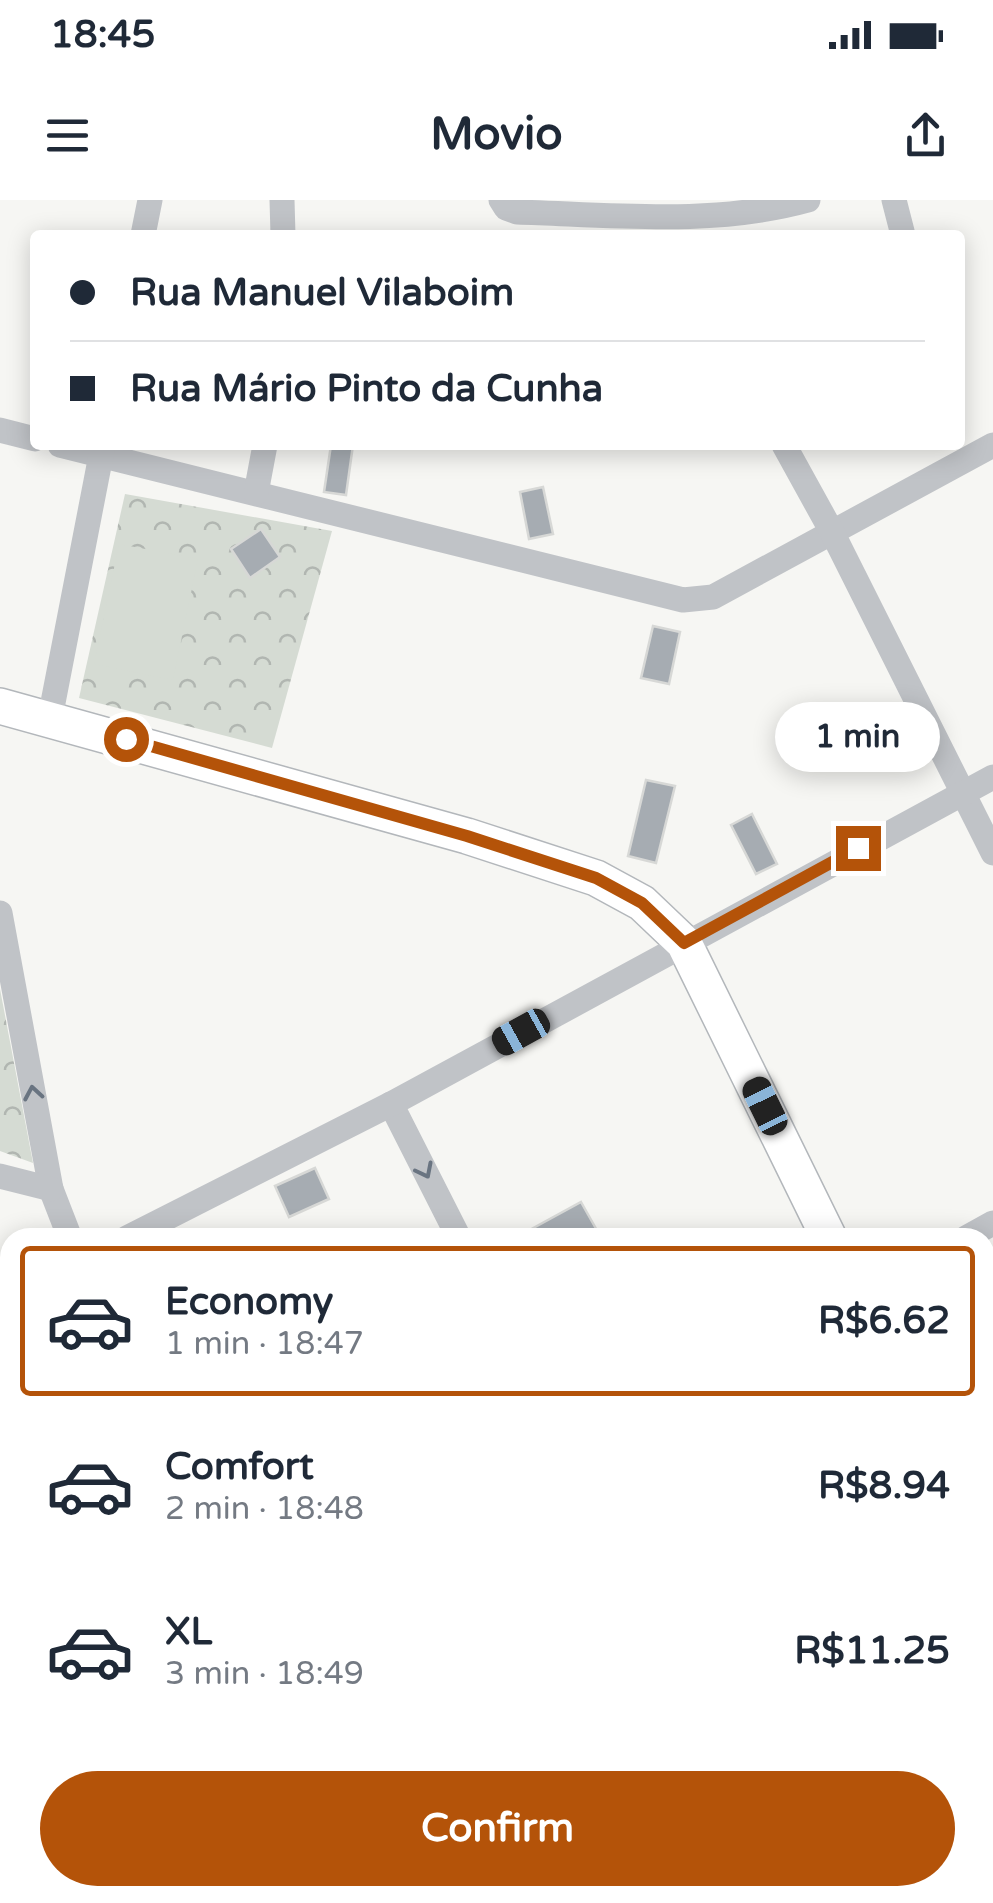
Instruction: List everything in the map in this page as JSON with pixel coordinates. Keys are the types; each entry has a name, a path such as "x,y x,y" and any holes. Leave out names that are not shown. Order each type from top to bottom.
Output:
{"main road":[{"path":"0,706 467,836 596,878 642,903 684,943 825,1228"}],"street":[{"path":"144,230 150,200"},
{"path":"282,200 283,230"},
{"path":"501,200 506,208 518,212 583,207 698,217 781,208 808,200"},
{"path":"894,200 903,230"},
{"path":"0,430 30,438"},
{"path":"50,718 102,450 256,493 683,600 713,596 993,445"},
{"path":"256,493 264,450"},
{"path":"787,450 993,853"},
{"path":"147,1228 391,1104 993,777"},
{"path":"0,912 51,1189 66,1228"},
{"path":"391,1104 455,1228"},
{"path":"0,1176 51,1189"}],"green space":[{"path":"125,494 332,531 272,748 79,698"},
{"path":"119,544 198,559 173,680 94,664"},
{"path":"0,989 33,1163 0,1151"}],"building":[{"path":"330,450 352,450 346,495 324,492"},
{"path":"543,487 553,534 529,539 520,492"},
{"path":"261,529 280,557 250,578 231,549"},
{"path":"653,626 680,632 669,684 641,678"},
{"path":"646,780 675,786 656,863 628,856"},
{"path":"752,814 777,864 756,874 731,825"},
{"path":"315,1168 329,1199 289,1217 275,1186"},
{"path":"581,1202 596,1228 533,1228"}],"route":[{"path":"126,739 467,836 596,878 642,903 684,943 858,848"}]}
